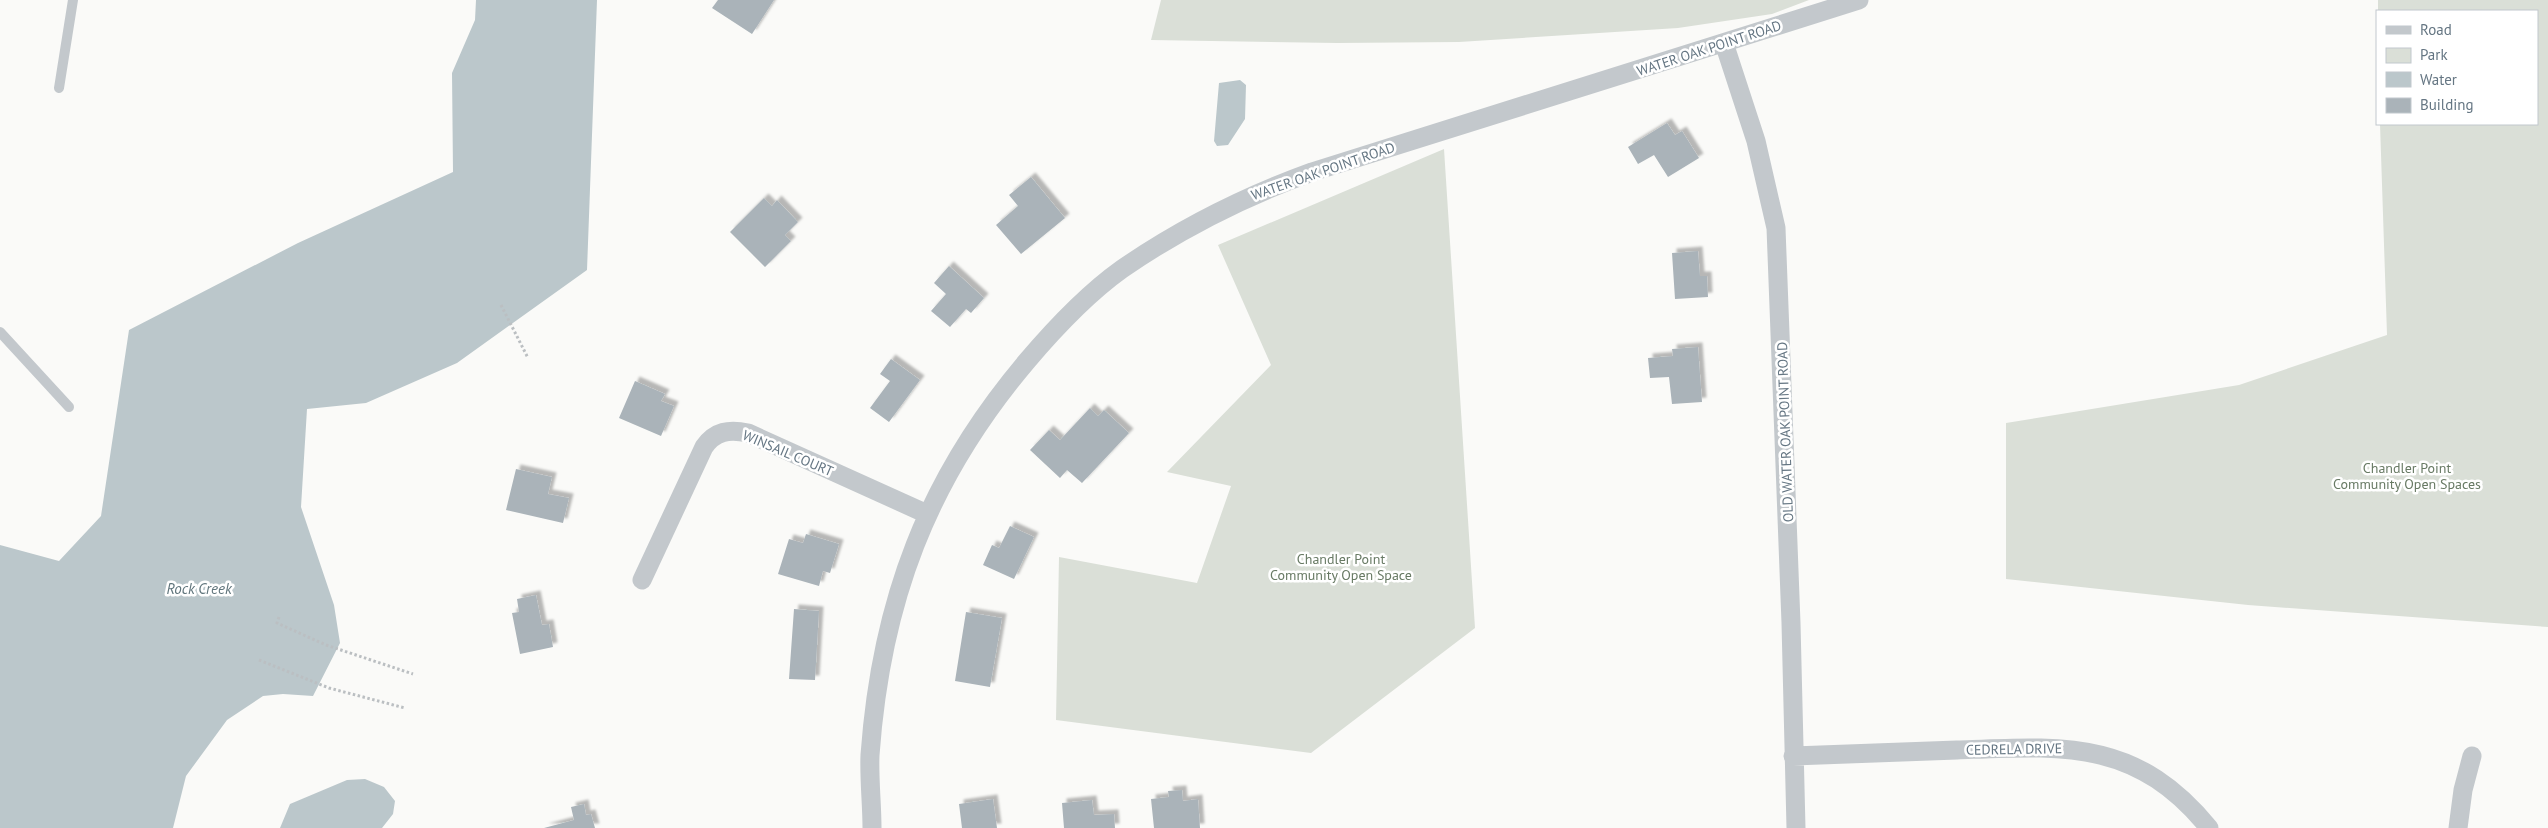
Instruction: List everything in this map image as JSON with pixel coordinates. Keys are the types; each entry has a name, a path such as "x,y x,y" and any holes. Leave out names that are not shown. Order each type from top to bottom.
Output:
{"street":[{"name":"WATER OAK POINT ROAD","path":"872,828 870,757 880,667 899,588 927,514 965,442 994,400 1047,338 1121,270 1196,223 1259,191 1312,172 1859,0"},
{"name":"OLD WATER OAK POINT ROAD","path":"1724,43 1756,141 1776,228 1792,623 1793,756 1796,828"},
{"name":"WINSAIL COURT","path":"642,580 704,447 711,438 724,432 735,430 748,433 927,514"},
{"name":"CEDRELA DRIVE","path":"1793,756 2039,746 2099,753 2128,763 2155,778 2177,794 2209,828"},
{"path":"2458,828 2463,790 2472,756"}],"lane":[{"path":"59,88 74,0"},
{"path":"0,332 69,406"}],"path":[{"path":"501,306 528,358"},
{"path":"279,617 277,623 326,645 413,674"},
{"path":"259,660 329,688 405,708"}],"green space":[{"path":"1161,0 1809,0 1772,14 1678,28 1459,42 1337,43 1151,40"},
{"name":"Chandler Point Community Open Spaces","path":"2378,0 2548,0 2548,627 2248,605 2006,579 2006,423 2239,385 2387,335 2380,125 2538,125 2538,10 2378,10"},
{"name":"Chandler Point Community Open Space","path":"1444,149 1475,628 1311,753 1056,720 1059,557 1197,583 1231,486 1167,472 1271,365 1218,245"}],"water":[{"name":"Rock Creek","path":"476,0 597,0 587,270 457,363 366,403 307,409 301,507 334,605 340,643 313,696 283,694 263,696 227,720 186,776 173,828 0,828 0,545 59,561 101,516 129,330 298,243 453,172 452,73 475,20"},
{"path":"1240,80 1246,85 1245,119 1228,145 1217,146 1214,141 1219,83"},
{"path":"365,779 384,787 395,801 393,814 382,828 280,828 290,804 347,780"}],"building":[{"path":"718,0 774,0 752,34 712,8"},
{"path":"1667,123 1675,135 1682,131 1699,158 1668,177 1654,155 1638,164 1628,147"},
{"path":"1031,177 1065,218 1021,254 996,225 1018,206 1009,195"},
{"path":"764,198 772,206 777,200 798,222 785,235 791,241 765,267 730,232"},
{"path":"1698,251 1700,276 1707,276 1708,297 1675,299 1672,253"},
{"path":"949,266 984,298 971,313 966,309 950,327 931,311 946,294 934,283"},
{"path":"1698,347 1702,402 1672,404 1669,377 1650,378 1648,358 1673,356 1672,349"},
{"path":"891,359 920,380 889,422 870,408 890,381 880,374"},
{"path":"635,381 665,394 661,401 674,406 661,436 619,418"},
{"path":"1090,408 1098,416 1104,410 1129,433 1082,483 1067,470 1060,478 1030,450 1049,430 1060,440"},
{"path":"516,469 552,477 548,494 569,498 563,523 506,510"},
{"path":"1010,526 1034,537 1014,579 983,565 992,545 999,548"},
{"path":"806,534 839,544 830,573 823,571 819,586 778,574 789,539 803,543"},
{"path":"536,595 542,625 549,624 553,647 520,654 512,613 519,612 517,599"},
{"path":"794,609 819,611 815,680 789,679"},
{"path":"966,612 1002,618 990,687 955,681"},
{"path":"1182,790 1183,801 1198,799 1200,828 1154,828 1151,799 1169,797 1168,791"},
{"path":"993,799 997,828 962,828 959,804"},
{"path":"1092,800 1094,815 1114,814 1115,828 1064,828 1062,803"},
{"path":"584,804 586,815 591,814 595,828 544,828 574,820 571,807"}]}
